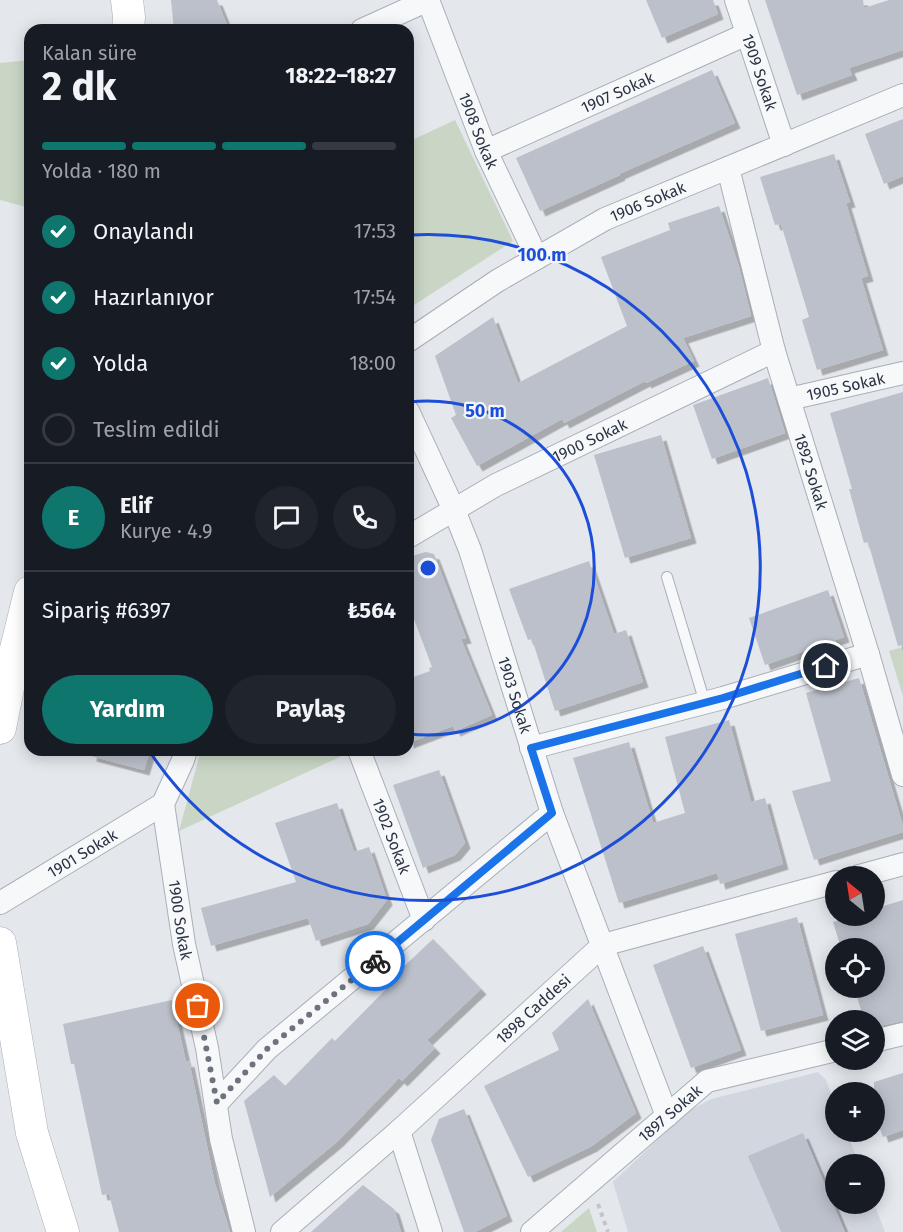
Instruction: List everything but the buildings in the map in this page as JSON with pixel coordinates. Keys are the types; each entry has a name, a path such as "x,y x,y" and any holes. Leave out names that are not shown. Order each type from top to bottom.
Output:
{"street":[{"path":"127,0 128,24"},
{"path":"375,24 428,0"},
{"name":"1908 Sokak","path":"428,0 486,151 537,258"},
{"name":"1909 Sokak","path":"736,0 784,145"},
{"name":"1907 Sokak","path":"486,151 747,34"},
{"name":"1906 Sokak","path":"414,337 496,281 605,219 903,95"},
{"name":"1892 Sokak","path":"728,168 774,351 903,775"},
{"name":"1900 Sokak","path":"414,533 496,485 774,351"},
{"name":"1905 Sokak","path":"789,399 903,373"},
{"name":"1903 Sokak","path":"414,424 470,550 552,813 667,1116"},
{"path":"1,711 24,619"},
{"path":"531,748 705,703 868,654"},
{"path":"163,804 184,756"},
{"name":"1902 Sokak","path":"361,756 424,920"},
{"name":"1900 Sokak","path":"163,804 184,944 217,1103 221,1139 244,1232"},
{"name":"1901 Sokak","path":"0,903 163,804"},
{"path":"217,1103 267,1049 552,813"},
{"path":"885,869 903,864"},
{"name":"1898 Caddesi","path":"282,1232 399,1131 603,945 825,885"},
{"path":"0,943 32,1133 63,1232"},
{"path":"885,1038 903,1034"},
{"name":"1897 Sokak","path":"532,1232 707,1081 825,1053"},
{"path":"399,1131 431,1232"}],"lane":[{"path":"667,577 705,703"}],"path":[{"path":"590,1182 608,1232"}],"shaded area":[{"path":"818,1072 827,1082 825,1142 850,1142 855,1154 825,1154 825,1214 878,1214 885,1232 628,1232 613,1182 686,1113 711,1099"}],"green space":[{"path":"24,61 24,206 0,200 0,63"},
{"path":"455,120 513,241 414,305 414,139"},
{"path":"903,647 903,696 889,651"},
{"path":"199,756 342,756 179,831"},
{"path":"589,1208 597,1232 561,1232"}],"way so far":[{"path":"198,1006 217,1103 267,1049 375,961"}],"route":[{"path":"375,961 552,813 531,748 723,698 826,666"}]}
